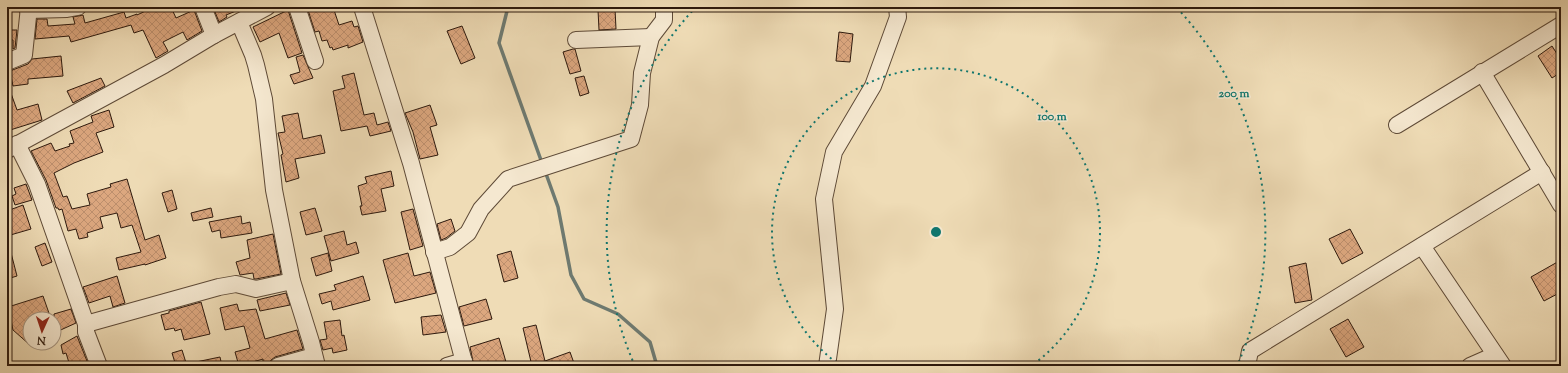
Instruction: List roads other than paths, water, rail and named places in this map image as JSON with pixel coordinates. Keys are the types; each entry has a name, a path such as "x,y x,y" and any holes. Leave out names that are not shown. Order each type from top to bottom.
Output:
{"street":[{"path":"7,62 24,55 29,8 67,9 78,7"},
{"path":"203,7 214,35"},
{"path":"297,7 315,61"},
{"path":"362,7 411,163 464,363 447,366"},
{"path":"434,252 450,247 468,233 481,209 508,179 632,139 640,105 642,73 651,37 664,20 664,7"},
{"path":"826,366 835,309 824,199 834,152 873,86 898,17 897,7"},
{"path":"99,366 86,332 86,324 37,184 12,147 164,65 263,8"},
{"path":"239,22 254,55 264,99 274,190 292,281 315,361 278,366"},
{"path":"1397,125 1561,25"},
{"path":"576,40 651,37"},
{"path":"1482,72 1561,204"},
{"path":"1247,366 1250,351 1542,172"},
{"path":"1422,246 1499,360 1470,366"},
{"path":"86,324 219,287 236,284 256,289 292,281"}],"waterway":[{"path":"508,7 499,43 542,163"},
{"path":"545,171 558,207 571,275 584,299 618,314 650,342 657,366"}]}
